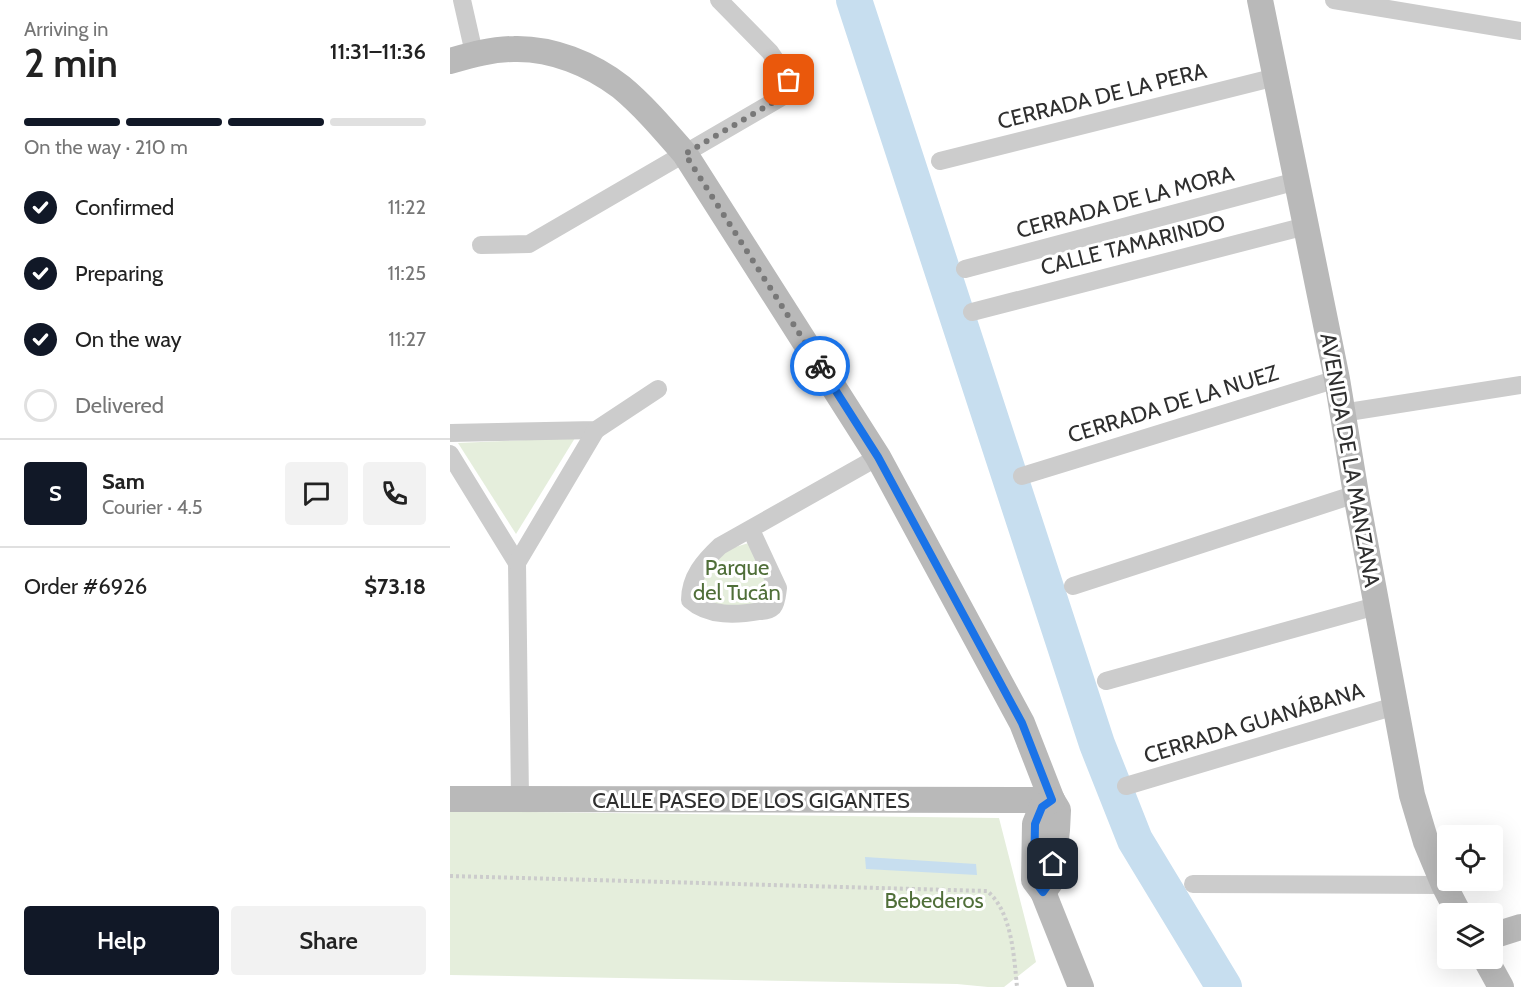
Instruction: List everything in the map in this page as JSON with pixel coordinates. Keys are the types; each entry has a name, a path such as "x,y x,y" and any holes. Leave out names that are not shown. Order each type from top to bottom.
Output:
{"street":[{"path":"462,0 462,57 514,49 551,53 588,66 621,87 653,118 685,154 878,457 1022,723 1058,810 1051,881 1043,892 1081,987"},
{"path":"481,246 529,244 787,94 790,87 789,80 770,52 719,0"},
{"name":"AVENIDA DE LA MANZANA","path":"1260,0 1337,379 1376,606 1412,795 1426,842 1437,868"},
{"path":"1334,0 1521,31"},
{"name":"CERRADA DE LA PERA","path":"940,160 1276,77"},
{"name":"CERRADA DE LA MORA","path":"965,269 1297,181"},
{"name":"CALLE TAMARINDO","path":"972,312 1306,225"},
{"name":"CERRADA DE LA NUEZ","path":"1022,476 1337,379"},
{"path":"1342,413 1521,385"},
{"path":"517,563 596,430 658,389"},
{"path":"450,433 596,430"},
{"path":"450,454 517,563 520,799"},
{"path":"751,530 778,588 773,607 742,615 725,614 700,608 693,603 690,596 696,574 706,559 720,546 878,457"},
{"path":"1073,586 1356,494"},
{"path":"1106,681 1376,606"},
{"name":"CERRADA GUANÁBANA","path":"1126,786 1395,706"},
{"name":"CALLE PASEO DE LOS GIGANTES","path":"450,799 1052,800"},
{"path":"1192,884 1437,885"},
{"path":"1503,933 1521,927"},
{"path":"1491,969 1501,987"}],"path":[{"path":"450,876 987,891 995,898 1005,920 1011,942 1017,987"}],"green space":[{"path":"575,438 516,534 458,443"},
{"name":"Parque del Tucán","path":"752,542 773,587 769,604 741,611 695,601 701,575 722,551"},
{"name":"Bebederos","path":"450,811 999,818 1036,962 1004,987 957,984 450,975"}],"water":[{"path":"865,857 976,864 977,875 866,869"}],"waterway":[{"path":"854,0 1097,744 1135,840 1224,987"}],"way so far":[{"path":"789,80 790,87 787,94 685,154 820,366"}],"route":[{"path":"820,366 878,457 1022,723 1052,800 1040,809 1035,824 1034,880 1043,892 1051,881 1053,864"}]}
